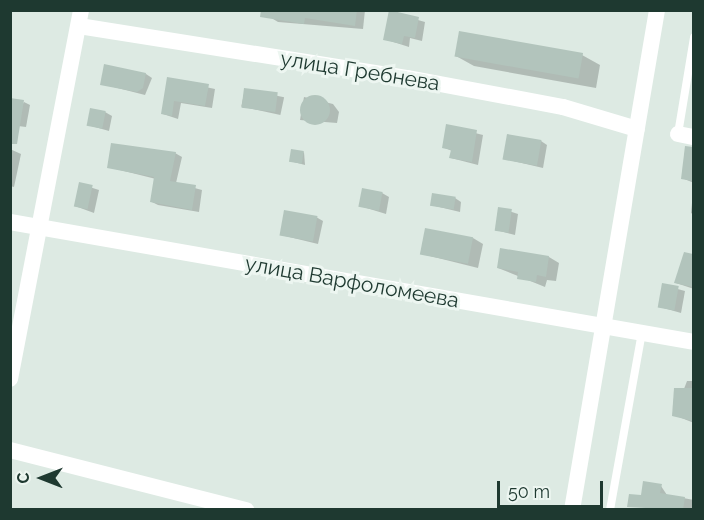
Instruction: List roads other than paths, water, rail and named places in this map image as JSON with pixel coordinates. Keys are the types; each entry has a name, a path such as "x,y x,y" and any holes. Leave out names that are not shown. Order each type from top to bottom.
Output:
{"street":[{"path":"572,510 601,326 657,10"},
{"path":"10,379 43,229 80,18"},
{"name":"улица Гребнева","path":"80,18 563,107 637,129"},
{"name":"улица Варфоломеева","path":"10,222 693,342"},
{"path":"10,450 246,510"}],"lane":[{"path":"686,135 693,37"},
{"path":"610,510 642,333"}]}
